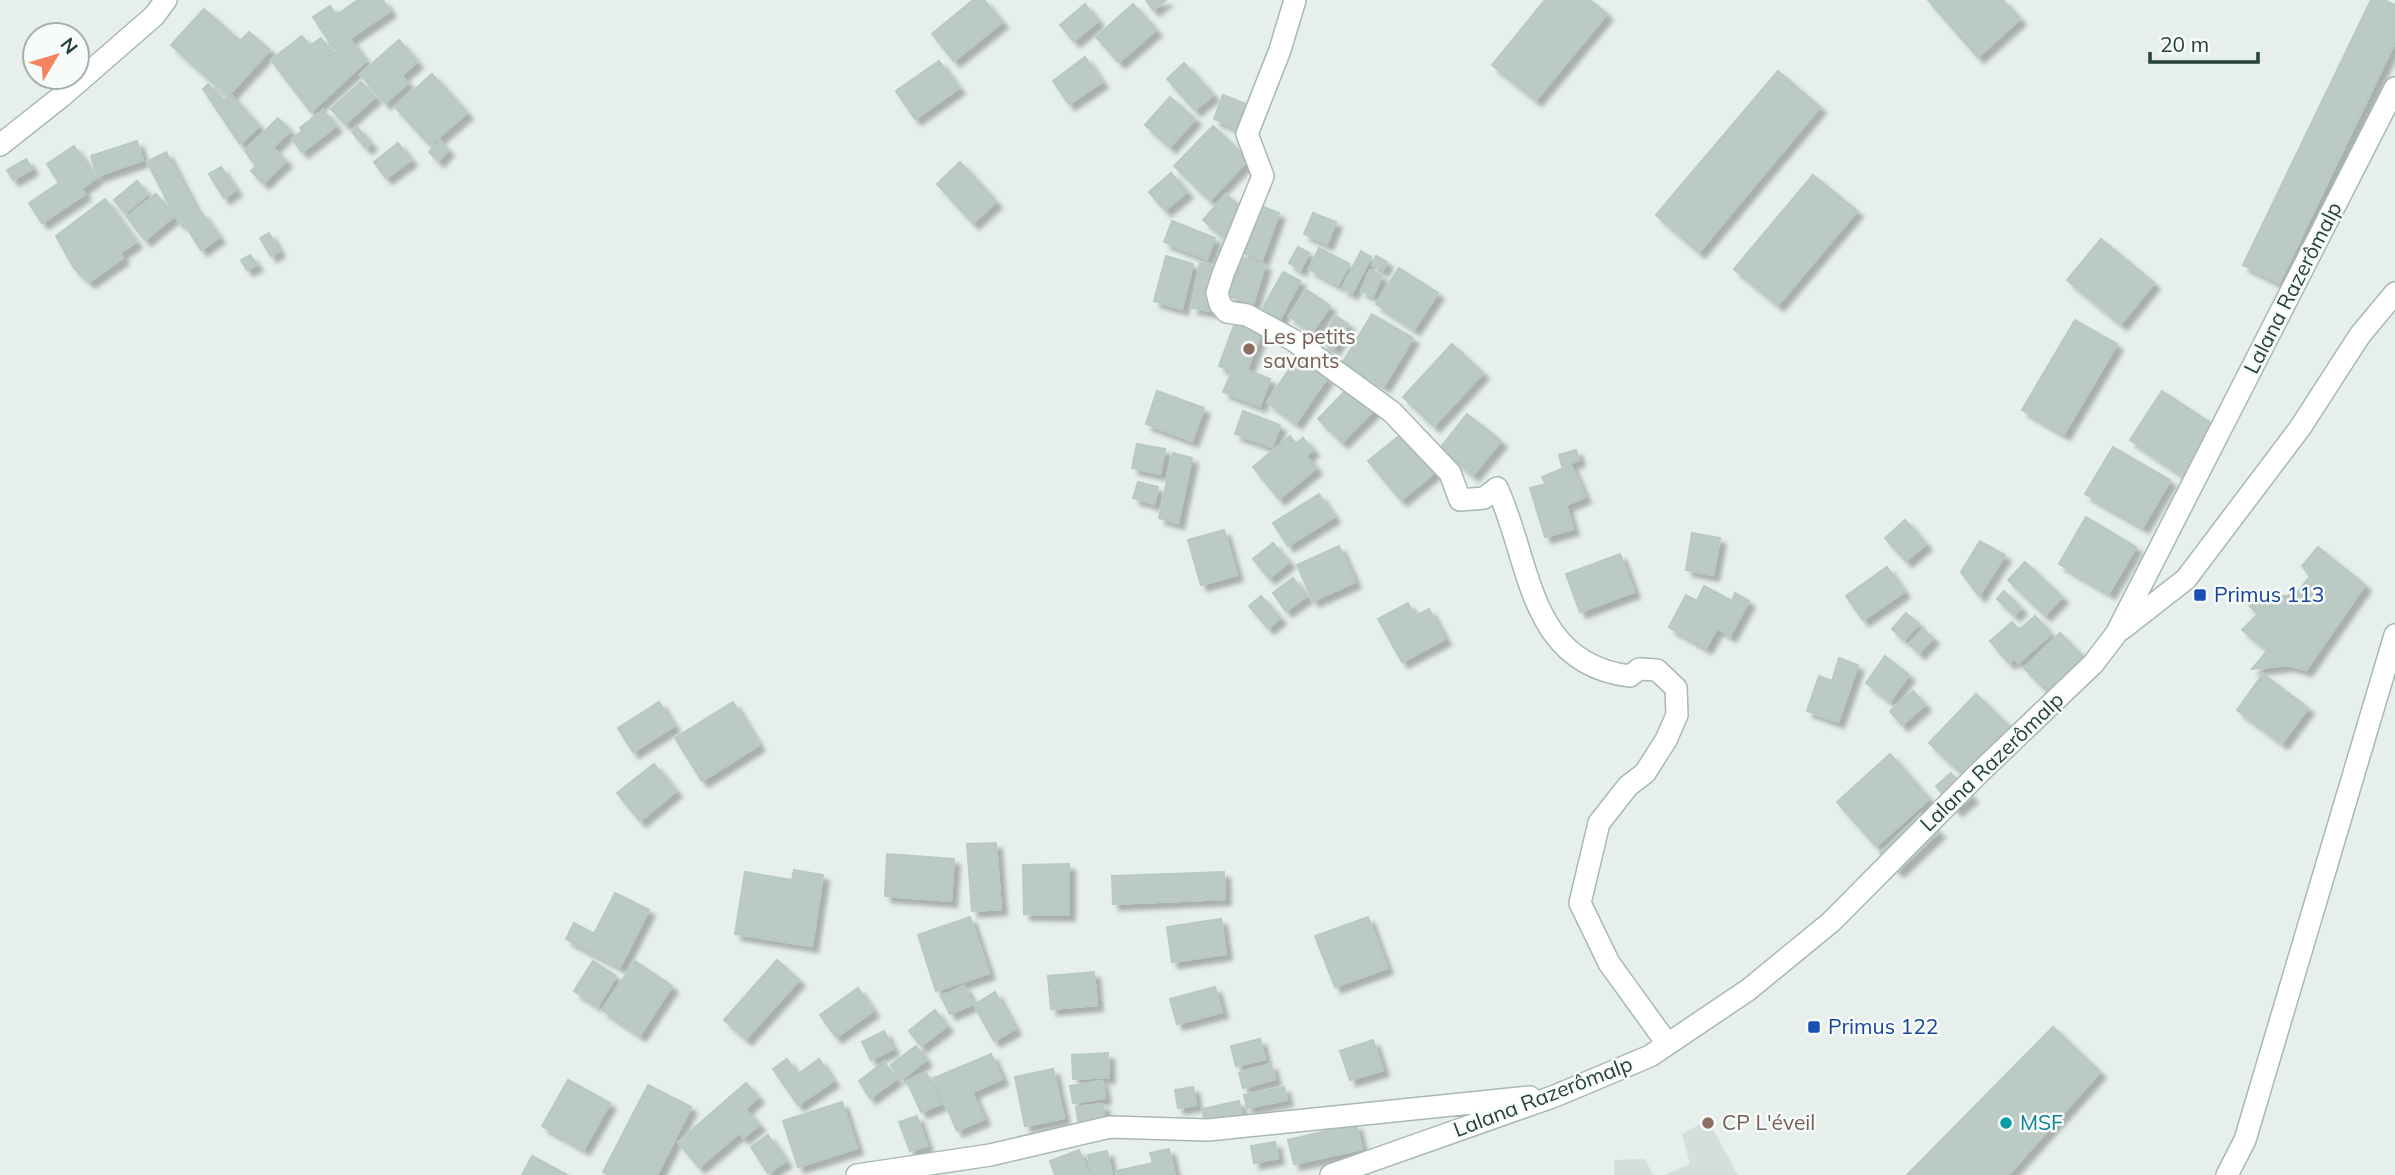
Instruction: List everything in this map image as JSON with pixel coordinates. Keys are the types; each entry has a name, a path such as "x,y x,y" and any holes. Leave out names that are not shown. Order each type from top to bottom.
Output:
{"street":[{"path":"0,145 62,96 154,16 166,0"},
{"path":"1295,0 1280,50 1247,134 1263,176 1223,274 1217,293 1220,304 1227,312 1247,315 1293,340 1392,412 1450,473 1460,500 1484,498 1497,488 1508,509 1512,534 1541,613 1558,640 1580,660 1608,674 1630,676 1639,669 1657,670 1676,688 1677,715 1666,740 1645,773 1628,786 1599,823 1580,903 1609,962 1666,1042 1670,1042"},
{"name":"Lalana Razerômalp","path":"1331,1175 1555,1096 1650,1056 1748,990 1831,922 1979,773 2093,664 2116,634 2395,88"},
{"path":"2116,634 2186,579 2300,428 2360,335 2395,293"},
{"path":"2227,1175 2245,1140 2395,635"},
{"path":"856,1175 990,1155 1110,1127 1208,1130 1471,1101 1555,1096"}],"shaded area":[{"path":"1708,1120 1738,1175 1664,1175 1690,1164 1682,1134"},
{"path":"1645,1159 1653,1175 1614,1175 1614,1160"}],"building":[{"path":"358,0 383,0 390,11 334,49 313,17 330,6 336,15"},
{"path":"973,0 984,0 1002,22 954,61 932,34"},
{"path":"1146,0 1166,0 1153,10"},
{"path":"1545,0 1590,0 1607,14 1536,100 1492,65"},
{"path":"1928,0 2003,0 2020,19 1978,57"},
{"path":"2371,0 2384,0 2395,5 2395,42 2279,283 2243,265"},
{"path":"1085,4 1098,21 1074,41 1060,25"},
{"path":"1133,4 1156,30 1119,62 1096,37"},
{"path":"204,9 240,41 249,32 270,50 228,96 171,45"},
{"path":"302,36 322,61 291,81 313,110 311,112 271,60"},
{"path":"321,38 333,54 351,41 366,61 313,110 291,81 322,61 310,46"},
{"path":"399,40 417,62 401,76 408,83 385,103 360,74"},
{"path":"1085,57 1102,82 1069,104 1053,81"},
{"path":"939,61 959,88 915,119 896,91"},
{"path":"1184,63 1213,95 1195,110 1167,79"},
{"path":"1778,71 1820,107 1699,252 1656,215"},
{"path":"432,74 467,113 430,145 395,107"},
{"path":"361,82 375,97 345,124 331,109"},
{"path":"208,84 224,101 231,95 259,126 240,144 203,89"},
{"path":"1223,95 1246,104 1236,128 1214,119"},
{"path":"1170,97 1195,119 1170,147 1145,125"},
{"path":"323,110 336,126 302,152 292,139 302,131 300,128"},
{"path":"278,118 290,131 255,165 245,151"},
{"path":"1213,126 1248,160 1210,200 1174,166"},
{"path":"357,127 371,144 366,148 352,132"},
{"path":"137,141 143,160 97,176 91,156"},
{"path":"440,141 448,150 438,161 429,152"},
{"path":"398,143 411,160 386,178 374,162"},
{"path":"74,146 96,178 81,189 85,194 42,223 29,203 59,183 47,164"},
{"path":"274,149 286,161 263,183 251,171"},
{"path":"166,152 197,212 179,223 147,162"},
{"path":"26,159 32,169 13,180 7,170"},
{"path":"960,162 996,202 973,223 937,184"},
{"path":"221,167 236,190 224,198 209,174"},
{"path":"1171,173 1187,192 1165,210 1149,192"},
{"path":"1813,175 1857,211 1778,305 1734,269"},
{"path":"137,181 148,194 125,213 114,200"},
{"path":"156,194 174,216 145,240 127,217"},
{"path":"1226,194 1245,211 1223,237 1203,220"},
{"path":"105,199 136,242 120,253 123,258 89,282 74,268 56,236"},
{"path":"1258,205 1279,213 1262,260 1241,252"},
{"path":"201,212 219,237 201,250 184,223"},
{"path":"1313,213 1336,222 1327,244 1304,234"},
{"path":"1172,221 1215,238 1207,259 1164,242"},
{"path":"269,233 279,251 271,256 260,238"},
{"path":"2101,239 2154,283 2121,324 2067,280"},
{"path":"1298,247 1309,253 1300,270 1289,263"},
{"path":"1319,248 1349,264 1338,285 1309,269"},
{"path":"1361,251 1371,257 1352,293 1342,288"},
{"path":"250,255 257,265 247,270 241,260"},
{"path":"1166,256 1193,264 1182,309 1154,301"},
{"path":"1376,256 1387,262 1383,270 1372,265"},
{"path":"1241,257 1265,265 1253,304 1229,296"},
{"path":"1200,263 1219,267 1211,311 1192,308"},
{"path":"1399,268 1438,293 1414,329 1376,304"},
{"path":"1370,270 1382,276 1373,296 1361,291"},
{"path":"1283,272 1300,281 1279,321 1261,311"},
{"path":"1307,290 1330,306 1312,332 1289,316"},
{"path":"1372,314 1413,338 1384,386 1343,362"},
{"path":"1336,316 1348,324 1334,349 1321,342"},
{"path":"1236,320 1262,331 1247,370 1270,379 1260,406 1223,392 1232,371 1219,366"},
{"path":"2075,320 2117,344 2064,434 2022,410"},
{"path":"1452,344 1483,373 1434,426 1403,397"},
{"path":"1297,358 1327,378 1296,423 1267,402"},
{"path":"1351,385 1375,409 1342,442 1318,419"},
{"path":"1157,391 1204,408 1192,441 1146,424"},
{"path":"2162,391 2217,427 2184,476 2130,440"},
{"path":"1243,411 1280,425 1272,447 1235,434"},
{"path":"1467,414 1501,441 1473,475 1440,448"},
{"path":"1404,432 1436,471 1401,500 1368,461"},
{"path":"1290,436 1296,444 1303,438 1313,450 1306,456 1316,468 1279,499 1253,467"},
{"path":"1137,444 1165,449 1160,474 1132,468"},
{"path":"2113,447 2170,480 2143,527 2085,494"},
{"path":"1576,450 1579,460 1562,466 1559,455"},
{"path":"1173,453 1192,458 1178,523 1159,518"},
{"path":"1571,465 1585,497 1566,505 1573,529 1545,537 1530,488 1546,484 1542,477"},
{"path":"1138,482 1158,487 1154,504 1133,498"},
{"path":"1319,494 1334,517 1288,546 1273,523"},
{"path":"2086,517 2136,547 2109,593 2059,564"},
{"path":"1905,520 1926,544 1906,561 1885,538"},
{"path":"1224,530 1237,575 1201,585 1188,540"},
{"path":"1692,533 1720,538 1713,575 1686,570"},
{"path":"1980,541 2005,555 1979,596 1961,572"},
{"path":"1273,543 1289,562 1269,578 1253,559"},
{"path":"1339,546 1355,582 1313,601 1297,565"},
{"path":"2318,547 2365,585 2306,670 2288,665 2252,669 2268,650 2242,630 2258,614 2247,603 2296,594 2310,576 2302,566"},
{"path":"1620,554 1634,592 1580,612 1566,574"},
{"path":"2025,562 2062,597 2045,615 2008,580"},
{"path":"1887,567 1904,592 1863,620 1846,596"},
{"path":"1293,578 1307,596 1286,611 1273,593"},
{"path":"1704,586 1732,601 1735,593 1749,601 1730,636 1717,628 1706,648 1669,627 1686,595 1697,601"},
{"path":"2004,591 2021,608 2014,615 1997,599"},
{"path":"1261,596 1280,618 1268,628 1249,606"},
{"path":"1408,603 1415,616 1429,609 1445,639 1402,662 1378,619"},
{"path":"1906,613 1919,624 1904,640 1892,629"},
{"path":"2035,616 2051,634 2018,663 2014,658 2009,663 1990,641 2012,622 2019,630"},
{"path":"1923,629 1933,638 1919,653 1909,644"},
{"path":"2060,633 2084,658 2048,692 2024,668"},
{"path":"1885,656 1909,675 1890,701 1866,683"},
{"path":"1839,658 1858,665 1838,722 1807,711 1819,676 1832,681"},
{"path":"2263,674 2308,708 2282,743 2237,710"},
{"path":"1913,691 1925,705 1902,725 1890,711"},
{"path":"1976,694 2012,729 1966,777 1929,743"},
{"path":"659,702 674,726 633,752 618,728"},
{"path":"733,702 759,745 702,781 675,738"},
{"path":"1890,754 1929,799 1876,846 1837,802"},
{"path":"654,764 676,791 640,821 617,793"},
{"path":"1951,773 1972,797 1956,810 1936,786"},
{"path":"1921,814 1939,832 1898,871 1880,853"},
{"path":"996,843 1001,909 972,911 967,844"},
{"path":"887,854 954,859 951,901 885,896"},
{"path":"1069,864 1069,915 1024,914 1023,865"},
{"path":"794,870 823,875 812,946 735,934 745,872 792,880"},
{"path":"1224,872 1225,899 1113,904 1112,876"},
{"path":"615,893 649,910 620,967 566,939 574,923 594,934"},
{"path":"970,917 989,973 936,991 918,935"},
{"path":"1368,917 1387,968 1335,987 1315,936"},
{"path":"1221,919 1226,954 1172,962 1167,927"},
{"path":"777,960 799,980 746,1039 724,1020"},
{"path":"593,961 616,976 598,1006 574,991"},
{"path":"635,961 672,986 640,1035 602,1010"},
{"path":"1094,972 1097,1005 1051,1009 1048,976"},
{"path":"964,986 973,1004 950,1014 941,996"},
{"path":"1215,987 1222,1012 1177,1024 1170,999"},
{"path":"858,988 873,1011 836,1037 820,1015"},
{"path":"995,992 1015,1029 994,1041 974,1005"},
{"path":"935,1010 947,1026 921,1046 909,1031"},
{"name":"MSF","path":"2053,1027 2100,1072 2008,1175 1907,1175"},
{"path":"884,1031 893,1049 871,1060 862,1042"},
{"path":"1260,1039 1265,1059 1236,1066 1231,1046"},
{"path":"1373,1040 1383,1070 1350,1080 1340,1051"},
{"path":"916,1046 926,1060 902,1079 891,1065"},
{"path":"1108,1053 1109,1077 1073,1079 1072,1055"},
{"path":"991,1054 1002,1079 972,1092 984,1119 957,1131 934,1078"},
{"path":"787,1059 797,1075 819,1059 833,1081 798,1105 773,1069"},
{"path":"884,1062 896,1079 870,1098 859,1081"},
{"path":"1271,1064 1275,1079 1243,1088 1239,1073"},
{"path":"1053,1069 1064,1118 1025,1126 1015,1077"},
{"path":"926,1072 941,1104 921,1112 907,1081"},
{"path":"568,1080 610,1103 584,1149 542,1126"},
{"path":"1102,1081 1105,1098 1073,1103 1070,1086"},
{"path":"746,1083 758,1097 745,1109 759,1125 743,1138 739,1133 699,1167 678,1142"},
{"path":"648,1085 691,1107 657,1175 609,1175 603,1172"},
{"path":"1193,1087 1196,1105 1178,1108 1175,1090"},
{"path":"1284,1087 1287,1100 1247,1108 1244,1095"},
{"path":"1239,1101 1242,1114 1205,1122 1202,1109"},
{"path":"842,1102 857,1148 798,1167 783,1121"},
{"path":"1103,1104 1105,1124 1079,1127 1076,1107"},
{"path":"917,1116 927,1146 910,1151 899,1122"},
{"path":"1356,1124 1362,1149 1294,1164 1288,1140"},
{"path":"768,1135 786,1161 768,1173 751,1147"},
{"path":"1275,1142 1278,1158 1254,1163 1251,1146"},
{"path":"1169,1149 1175,1175 1117,1175 1116,1171 1153,1163 1150,1153"},
{"path":"1079,1150 1089,1175 1055,1175 1050,1161"},
{"path":"1107,1151 1112,1175 1092,1175 1088,1155"},
{"path":"532,1156 567,1175 522,1175"}],"place":[{"name":"Les petits savants","path":"1249,349"},
{"name":"Primus 113","path":"2200,595"},
{"name":"Primus 122","path":"1814,1027"},
{"name":"CP L'éveil","path":"1708,1123"},
{"name":"MSF","path":"2006,1123"}]}
